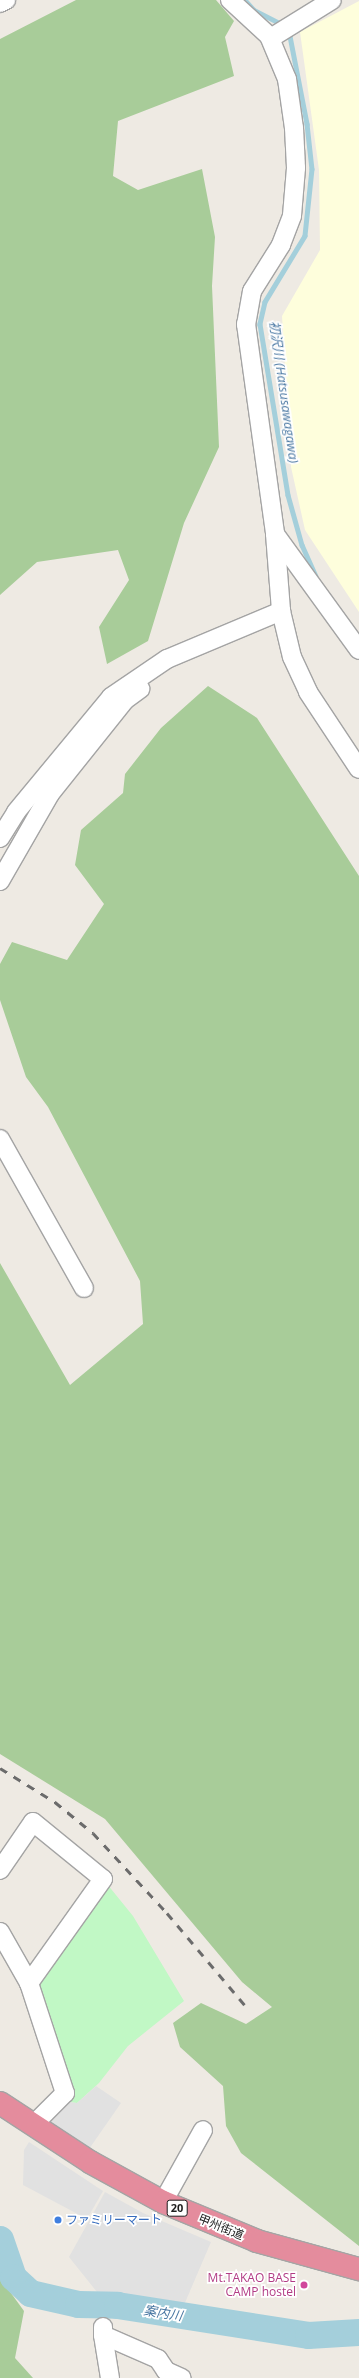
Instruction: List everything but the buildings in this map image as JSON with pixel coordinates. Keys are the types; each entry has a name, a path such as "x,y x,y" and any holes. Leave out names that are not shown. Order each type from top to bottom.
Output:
{"highway":[{"name":"甲州街道","path":"6,2106 90,2162 163,2202 257,2241 359,2269"}],"street":[{"path":"0,3 6,0"},
{"path":"230,0 271,36 287,79 294,128 295,198 281,246 252,292 246,324 275,534 281,611 292,656 308,692 359,769"},
{"path":"271,36 332,0"},
{"path":"275,534 359,650"},
{"path":"0,838 16,812 111,697 167,659 281,611"},
{"path":"0,882 50,794 125,700 180,664 199,646"},
{"path":"0,1139 84,1288"},
{"path":"0,1870 33,1822 103,1879 29,1983"},
{"path":"0,1932 29,1983 65,2093 34,2125"},
{"path":"163,2202 203,2130"},
{"path":"110,2378 103,2331 158,2359 166,2371 182,2378"}],"shaded area":[{"path":"359,1 359,612 305,530 291,467 282,316 320,250 319,170 300,32"},
{"path":"96,2086 121,2103 89,2149 42,2117 61,2101 77,2103"},
{"path":"29,2142 103,2191 87,2219 23,2185 24,2150"},
{"path":"105,2192 143,2213 211,2242 184,2305 97,2292 69,2257"}],"green space":[{"path":"76,0 216,0 234,21 225,37 234,76 118,121 113,176 138,190 202,169 215,237 212,286 219,447 184,523 148,641 107,664 99,627 129,580 118,550 37,562 0,595 0,39"},
{"path":"208,686 257,718 359,876 359,2246 241,2153 226,2126 223,2086 180,2047 173,2023 201,2003 246,2024 272,2007 242,1982 105,1819 0,1754 0,1263 70,1385 143,1324 140,1281 48,1107 26,1077 0,1000 0,964 12,942 67,960 104,904 75,865 81,830 123,793 125,774 161,728"},
{"path":"103,1879 133,1916 184,2001 128,2046 99,2083 77,2103 59,2101 29,1983"},
{"path":"0,2278 24,2311 15,2358 33,2378 0,2378"}],"waterway":[{"name":"初沢川 (Hatsusawagawa)","path":"245,0 254,10 284,25"},
{"name":"初沢川 (Hatsusawagawa)","path":"289,31 307,124 312,169 305,236 265,302 260,324 288,495 302,545 316,576"},
{"name":"案内川","path":"0,2239 13,2277 30,2293 78,2304 117,2305 308,2335 359,2332"}],"railway":[{"path":"0,1768 55,1802 93,1833 167,1913 249,2010"}],"place":[{"name":"ファミリーマート","path":"58,2220"},
{"name":"Mt.TAKAO BASE CAMP hostel","path":"304,2285"}]}
